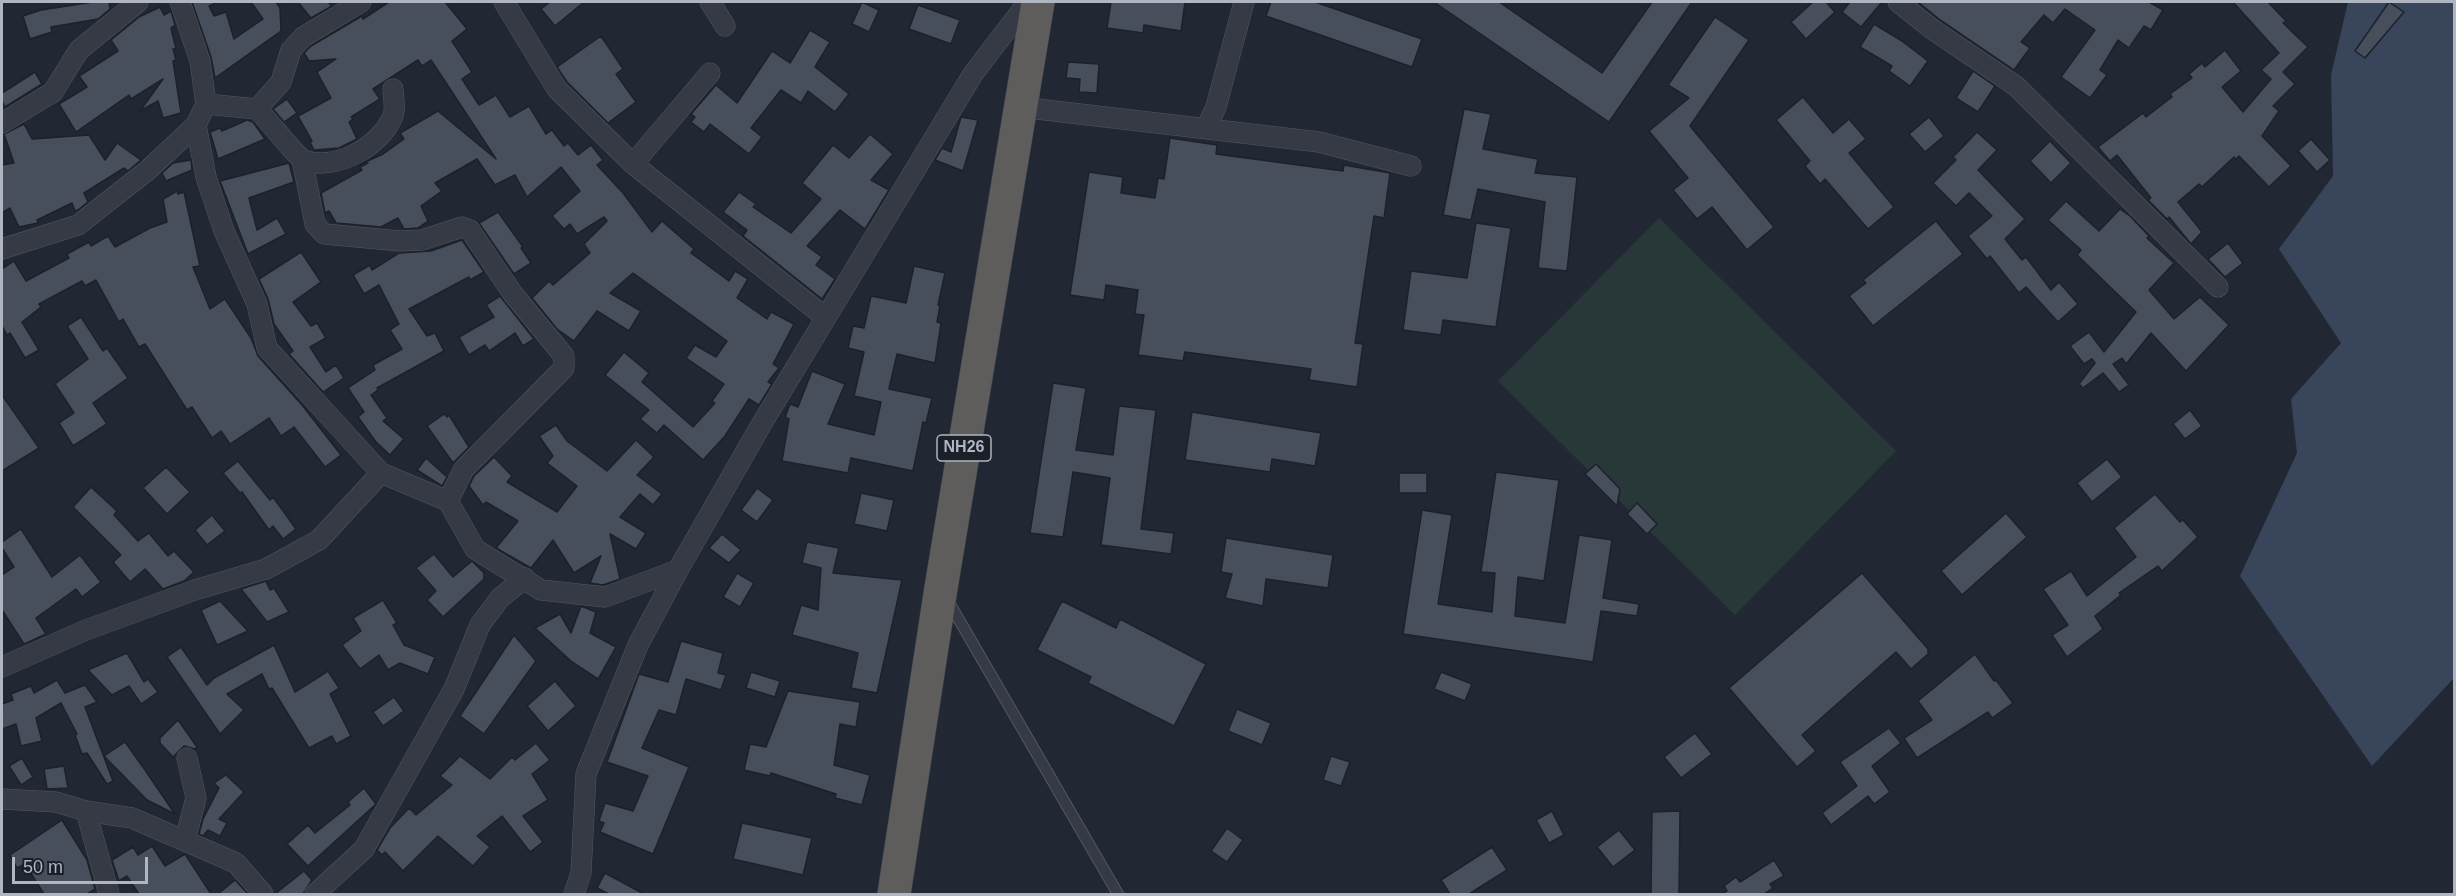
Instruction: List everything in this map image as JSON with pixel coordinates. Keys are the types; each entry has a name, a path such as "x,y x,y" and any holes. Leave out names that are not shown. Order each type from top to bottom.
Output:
{"highway":[{"name":"NH26","path":"894,894 940,588 1038,2"}],"street":[{"path":"2,123 54,92 79,50 138,2"},
{"path":"2,249 78,225 148,170 196,125 206,104 200,61 180,2"},
{"path":"257,109 281,82 291,50 303,37 361,2"},
{"path":"504,2 557,89 633,164 825,317"},
{"path":"710,2 725,26"},
{"path":"574,894 581,873 586,774 611,706 638,645 678,570 825,317 973,74 1028,2"},
{"path":"1206,128 1216,106 1244,2"},
{"path":"1898,2 1932,29 2016,86 2218,287"},
{"path":"633,164 710,73"},
{"path":"302,159 318,163 336,162 370,145 385,131 394,114 393,88"},
{"path":"206,104 257,109 302,159 315,224 324,234 400,241 422,240 462,227 470,230 513,294 564,356 564,368 464,469 448,501"},
{"path":"1020,107 1319,142 1411,166"},
{"path":"196,125 210,188 224,231 257,304 267,348 381,473 448,501 475,549 541,590 605,597 678,570"},
{"path":"2,667 86,630 195,590 266,569 319,540 381,473"},
{"path":"315,894 364,849 454,689 480,625 500,598 525,578"},
{"path":"184,840 196,798 187,758"},
{"path":"2,799 56,802 86,811 132,818 236,863 263,894"},
{"path":"86,811 109,894"}],"lane":[{"path":"940,588 1118,894"}],"shaded area":[{"path":"1659,218 1896,451 1735,615 1498,381"}],"water":[{"path":"2348,2 2454,2 2454,678 2372,766 2240,576 2297,453 2291,399 2341,343 2279,249 2333,176 2331,75"}],"building":[{"path":"93,2 109,2 110,9 98,19 51,27 52,32 30,39 23,16 41,10"},
{"path":"192,2 218,2 209,6 214,16 226,12 234,39 263,19 251,2 276,2 280,8 281,31 215,78 211,57"},
{"path":"298,2 328,2 332,6 311,18"},
{"path":"389,2 445,2 467,29 452,41 472,72 462,79 479,105 496,95 510,117 529,106 546,134 552,130 564,146 568,143 578,155 591,145 603,160 597,165 623,193 652,232 662,221 694,249 691,253 729,281 735,271 748,279 737,298 767,319 771,312 794,324 773,364 779,368 768,382 772,384 759,405 749,399 725,436 703,460 664,425 657,433 640,419 649,410 605,375 624,352 649,373 642,382 693,427 715,403 712,401 724,384 686,358 695,345 716,357 727,341 633,273 610,293 641,311 629,331 597,311 574,341 557,329 532,298 549,281 553,285 590,253 584,244 607,221 604,217 577,234 570,224 564,229 552,216 580,191 561,167 527,197 515,175 495,185 477,159 435,183 442,191 421,206 428,221 418,228 404,229 398,218 381,227 336,223 329,211 325,213 321,193 362,170 360,167 368,163 359,165 383,154 404,139 400,133 438,111 496,159 431,60 422,66 418,60 373,89 380,99 351,117 353,119 349,122 357,139 339,148 314,150 310,142 312,141 298,116 331,98 317,72 336,59 309,61 304,53 311,46 362,16 363,19"},
{"path":"550,2 584,2 555,26 541,9"},
{"path":"862,2 879,10 869,32 852,24"},
{"path":"1111,2 1185,2 1181,31 1144,25 1143,33 1107,28"},
{"path":"1271,2 1315,2 1422,39 1412,67 1266,16"},
{"path":"1434,2 1499,2 1602,73 1652,2 1692,2 1609,122"},
{"path":"1813,2 1826,2 1835,12 1806,39 1791,22"},
{"path":"1850,2 1882,2 1861,27 1842,12"},
{"path":"1918,2 2149,2 2163,10 2151,30 2144,26 2129,48 2118,40 2100,70 2107,75 2090,98 2061,77 2095,30 2065,9 2053,23 2044,15 2021,42 2030,48 2014,70"},
{"path":"2233,2 2268,2 2286,21 2283,23 2308,47 2283,72 2295,84 2273,106 2279,111 2262,136 2291,166 2269,187 2239,156 2236,159 2234,157 2202,187 2199,184 2178,202 2202,232 2191,244 2169,217 2167,219 2148,200 2151,198 2117,155 2110,161 2098,147 2143,113 2146,117 2172,97 2170,94 2192,78 2189,74 2202,63 2205,67 2225,50 2241,71 2222,87 2243,112 2271,79 2261,70 2279,53"},
{"path":"2389,2 2404,12 2365,58 2355,51"},
{"path":"918,5 960,20 951,44 909,29"},
{"path":"160,7 164,15 171,11 175,25 171,28 176,49 173,49 176,60 173,61 181,113 163,118 158,101 140,111 163,79 131,99 129,95 76,132 59,104 87,87 79,76 118,51 111,40 139,17"},
{"path":"1715,17 1749,40 1690,126 1774,227 1747,250 1712,207 1697,219 1673,190 1688,178 1649,131 1689,98 1668,85"},
{"path":"1874,24 1902,41 1928,61 1910,86 1889,71 1892,66 1860,47"},
{"path":"810,30 830,42 815,67 849,94 835,112 808,91 801,103 781,90 751,128 762,137 749,154 710,124 704,132 691,122 695,117 691,114 716,85 737,103 772,51 790,63"},
{"path":"601,36 623,69 616,74 636,102 608,123 567,82 557,67"},
{"path":"1068,62 1099,64 1097,93 1079,92 1080,79 1066,78"},
{"path":"1973,71 1995,86 1978,112 1956,98"},
{"path":"35,72 42,84 5,107 2,93"},
{"path":"1803,97 1833,133 1849,119 1866,139 1849,153 1894,207 1868,229 1825,179 1820,184 1805,166 1810,161 1776,120"},
{"path":"287,99 297,113 284,122 273,109"},
{"path":"1464,109 1491,114 1483,149 1538,159 1535,173 1577,177 1567,271 1538,268 1545,202 1478,189 1471,220 1443,215"},
{"path":"961,117 978,120 963,171 935,160 942,148 951,152"},
{"path":"1929,117 1944,136 1925,152 1909,134"},
{"path":"247,120 253,122 265,139 218,159 210,132 220,128 222,131"},
{"path":"24,124 32,139 89,135 105,160 117,143 141,160 128,171 124,168 84,193 88,202 78,210 75,211 72,203 37,220 38,223 19,227 10,208 2,213 2,165 14,163 4,134"},
{"path":"1977,132 1997,150 1978,170 2025,219 2005,239 2022,260 2026,257 2051,290 2059,282 2078,304 2058,322 2026,287 2019,293 1990,256 1987,259 1968,236 1992,216 1969,193 1956,206 1933,183 1956,160 1953,157"},
{"path":"870,134 893,154 871,180 889,190 865,229 840,210 807,246 822,257 816,265 835,279 822,299 743,236 747,230 723,212 739,192 756,204 753,207 791,233 821,199 802,183 833,145 849,158"},
{"path":"1170,138 1217,145 1216,154 1343,171 1344,165 1390,173 1384,218 1374,216 1355,343 1363,344 1357,387 1309,380 1311,369 1185,352 1183,361 1138,355 1144,315 1135,314 1138,290 1106,285 1104,300 1070,295 1089,172 1123,177 1121,193 1155,198 1158,178 1164,179"},
{"path":"2311,139 2330,160 2317,172 2298,151"},
{"path":"2050,141 2071,163 2051,183 2030,161"},
{"path":"191,160 192,170 166,181 162,173 173,163"},
{"path":"289,163 294,182 249,198 257,230 277,218 286,234 248,254 220,181"},
{"path":"177,191 178,194 184,192 200,266 193,267 210,309 225,299 251,338 258,356 302,405 341,455 325,467 294,427 281,436 269,418 230,444 221,431 212,438 192,407 187,410 145,344 139,347 123,319 119,322 96,280 85,286 82,281 39,304 41,307 22,322 39,350 25,358 10,333 7,335 2,326 2,269 14,261 26,281 69,258 67,254 89,242 91,246 108,236 115,247 150,228 167,222 163,199"},
{"path":"2066,201 2099,231 2120,209 2130,216 2149,236 2147,238 2174,263 2149,290 2174,319 2200,297 2229,325 2186,371 2151,333 2126,364 2122,358 2113,364 2129,385 2119,392 2103,373 2083,388 2079,384 2095,363 2092,359 2084,364 2070,346 2089,332 2104,352 2136,312 2077,255 2081,250 2048,220"},
{"path":"498,212 523,247 521,248 531,263 514,274 479,223"},
{"path":"1936,221 1963,254 1873,326 1849,296 1866,283 1863,280"},
{"path":"1476,223 1511,228 1496,327 1443,320 1441,335 1403,330 1411,271 1467,278"},
{"path":"462,240 484,272 470,280 469,277 409,309 427,336 435,333 444,351 377,388 378,390 371,395 387,418 383,421 404,439 390,455 376,442 358,417 364,412 348,388 375,370 373,365 402,349 390,330 399,324 379,285 364,294 353,275 370,265 372,270 399,253 431,251"},
{"path":"2228,243 2243,263 2225,277 2208,259"},
{"path":"301,252 321,282 293,302 311,326 317,323 326,338 310,347 326,372 336,365 344,378 323,392 289,354 293,351 274,324 268,299 259,279"},
{"path":"914,266 945,273 938,305 940,306 937,322 941,323 935,363 897,354 889,389 932,398 926,423 923,422 913,471 851,458 848,473 782,461 789,419 785,417 790,404 798,407 812,371 845,384 828,424 874,435 881,402 854,396 864,352 848,348 853,326 864,328 871,296 906,303"},
{"path":"500,296 534,339 523,346 515,333 489,351 485,345 469,355 459,337 494,317 486,305"},
{"path":"81,317 103,351 107,348 128,378 93,403 107,424 73,446 59,423 74,413 55,384 88,359 67,326"},
{"path":"1053,383 1086,388 1076,450 1113,455 1119,406 1156,410 1141,529 1174,533 1171,554 1101,545 1110,478 1073,472 1063,537 1030,533"},
{"path":"2,395 39,448 2,471"},
{"path":"2190,410 2202,426 2185,439 2173,424"},
{"path":"1192,412 1321,433 1315,466 1272,459 1270,472 1185,460"},
{"path":"444,414 447,417 449,415 469,447 453,463 427,426"},
{"path":"556,425 567,441 607,471 636,440 654,457 637,475 662,494 653,505 640,494 620,517 646,533 636,549 610,534 620,579 603,585 590,583 601,556 574,573 553,540 531,568 496,548 518,521 486,502 483,505 469,486 474,476 494,457 512,476 507,482 557,512 577,486 547,463 553,456 539,436"},
{"path":"426,458 447,477 442,486 417,470"},
{"path":"2107,459 2122,477 2092,502 2077,483"},
{"path":"238,461 270,500 273,497 296,529 283,539 273,526 269,530 242,492 240,493 223,473"},
{"path":"1596,464 1620,489 1617,506 1585,474"},
{"path":"166,467 190,492 167,514 143,488"},
{"path":"1496,472 1559,480 1544,581 1518,577 1515,616 1565,623 1579,535 1612,540 1603,598 1639,604 1637,616 1601,611 1593,662 1403,634 1422,510 1452,515 1438,604 1492,612 1495,573 1481,572"},
{"path":"1399,473 1427,473 1427,493 1399,493"},
{"path":"91,487 117,511 114,515 138,541 149,533 168,556 174,551 194,572 184,581 163,589 145,569 130,582 113,562 121,555 73,507"},
{"path":"757,488 773,500 757,522 741,510"},
{"path":"861,493 894,500 887,531 854,524"},
{"path":"2155,494 2180,522 2183,520 2198,537 2162,571 2158,566 2119,593 2121,595 2095,616 2103,629 2067,657 2052,635 2068,625 2043,589 2071,571 2087,596 2136,557 2114,528"},
{"path":"1637,503 1657,524 1647,534 1627,514"},
{"path":"2006,513 2027,537 1962,595 1941,571"},
{"path":"212,515 225,531 207,545 195,530"},
{"path":"21,529 52,577 80,555 101,582 82,597 76,589 36,618 46,634 24,644 2,610 2,575 14,567 2,548 2,542"},
{"path":"722,534 741,550 729,563 709,548"},
{"path":"1226,538 1333,555 1328,588 1266,579 1263,606 1225,598 1232,574 1221,572"},
{"path":"807,542 839,548 833,573 902,580 877,693 851,688 858,653 792,635 801,605 818,610 821,568 802,563"},
{"path":"434,554 453,577 472,561 484,573 484,579 443,617 427,600 436,591 416,568"},
{"path":"737,573 754,583 740,607 723,597"},
{"path":"1862,573 1928,649 1928,654 1911,669 1896,652 1802,735 1816,751 1797,767 1729,688"},
{"path":"266,581 270,590 274,588 289,612 267,622 241,589"},
{"path":"383,600 397,623 393,625 404,645 435,657 428,674 400,663 388,670 379,655 360,669 342,645 361,631 353,618"},
{"path":"220,601 248,631 217,645 201,610"},
{"path":"1062,601 1116,628 1120,619 1206,664 1174,726 1088,683 1091,677 1037,650"},
{"path":"581,606 596,612 590,633 616,647 598,679 572,662 535,628 560,614 571,633"},
{"path":"514,635 536,661 484,734 460,716"},
{"path":"681,641 723,653 718,673 726,675 721,690 686,679 676,715 659,710 642,748 689,767 653,854 600,832 604,823 599,821 605,803 633,811 648,776 607,762 639,674 668,682"},
{"path":"274,645 295,692 328,671 339,688 330,694 351,736 336,744 332,736 309,748 272,688 269,689 262,674 227,694 244,710 220,734 167,657 181,647 207,685 214,678"},
{"path":"127,653 144,682 148,679 158,692 141,704 129,686 112,695 88,670"},
{"path":"1975,654 2013,703 1992,718 1988,712 1917,758 1904,738 1932,720 1918,701"},
{"path":"751,672 780,681 775,697 746,688"},
{"path":"1441,672 1472,684 1465,701 1434,689"},
{"path":"57,680 65,693 85,685 97,702 85,707 113,781 107,784 87,753 82,754 75,735 77,734 61,703 36,718 42,741 21,746 16,724 2,729 2,704 13,700 11,694 31,686 34,693"},
{"path":"555,681 576,706 548,731 527,706"},
{"path":"788,691 860,702 856,727 840,724 834,765 870,775 862,805 835,798 836,794 771,773 770,776 744,770 750,744 766,747"},
{"path":"394,697 404,711 383,726 373,712"},
{"path":"1237,709 1271,723 1262,745 1228,731"},
{"path":"178,720 197,747 195,749 184,746 173,757 160,743 160,738"},
{"path":"1889,728 1901,743 1872,766 1890,792 1874,804 1868,796 1831,825 1822,813 1857,786 1840,762"},
{"path":"1695,733 1712,754 1681,778 1664,757"},
{"path":"125,742 175,814 147,800 104,756"},
{"path":"536,743 550,760 532,774 548,800 523,816 543,842 530,852 502,816 477,836 490,847 473,866 438,836 403,871 385,852 382,855 377,850 390,828 409,808 416,815 452,785 440,776 460,756 490,779 512,757 515,760"},
{"path":"1331,756 1350,762 1341,786 1323,780"},
{"path":"22,758 33,777 21,785 9,766"},
{"path":"64,766 68,788 47,789 44,769"},
{"path":"226,775 244,792 219,819 227,823 220,836 208,830 203,836 199,834 203,819 219,788 214,783"},
{"path":"364,788 376,804 308,866 287,844 308,825 315,833 350,805 348,802"},
{"path":"1552,811 1564,835 1549,843 1536,820"},
{"path":"1680,811 1679,894 1651,894 1652,812"},
{"path":"62,820 87,860 95,889 87,894 44,894 25,864 17,868 10,855"},
{"path":"742,823 812,838 803,875 733,859"},
{"path":"1227,828 1243,840 1227,862 1211,851"},
{"path":"1619,830 1635,850 1613,867 1597,847"},
{"path":"152,846 165,866 185,854 211,894 139,894 127,876 119,881 112,860 133,847 138,855"},
{"path":"1492,847 1507,870 1469,894 1450,894 1441,880"},
{"path":"1774,860 1784,876 1770,884 1773,888 1764,894 1721,894 1727,891 1724,886 1736,877 1740,882"},
{"path":"304,871 312,880 303,894 275,894"},
{"path":"605,873 644,894 609,894 597,888"},
{"path":"235,880 248,894 218,894"}]}
